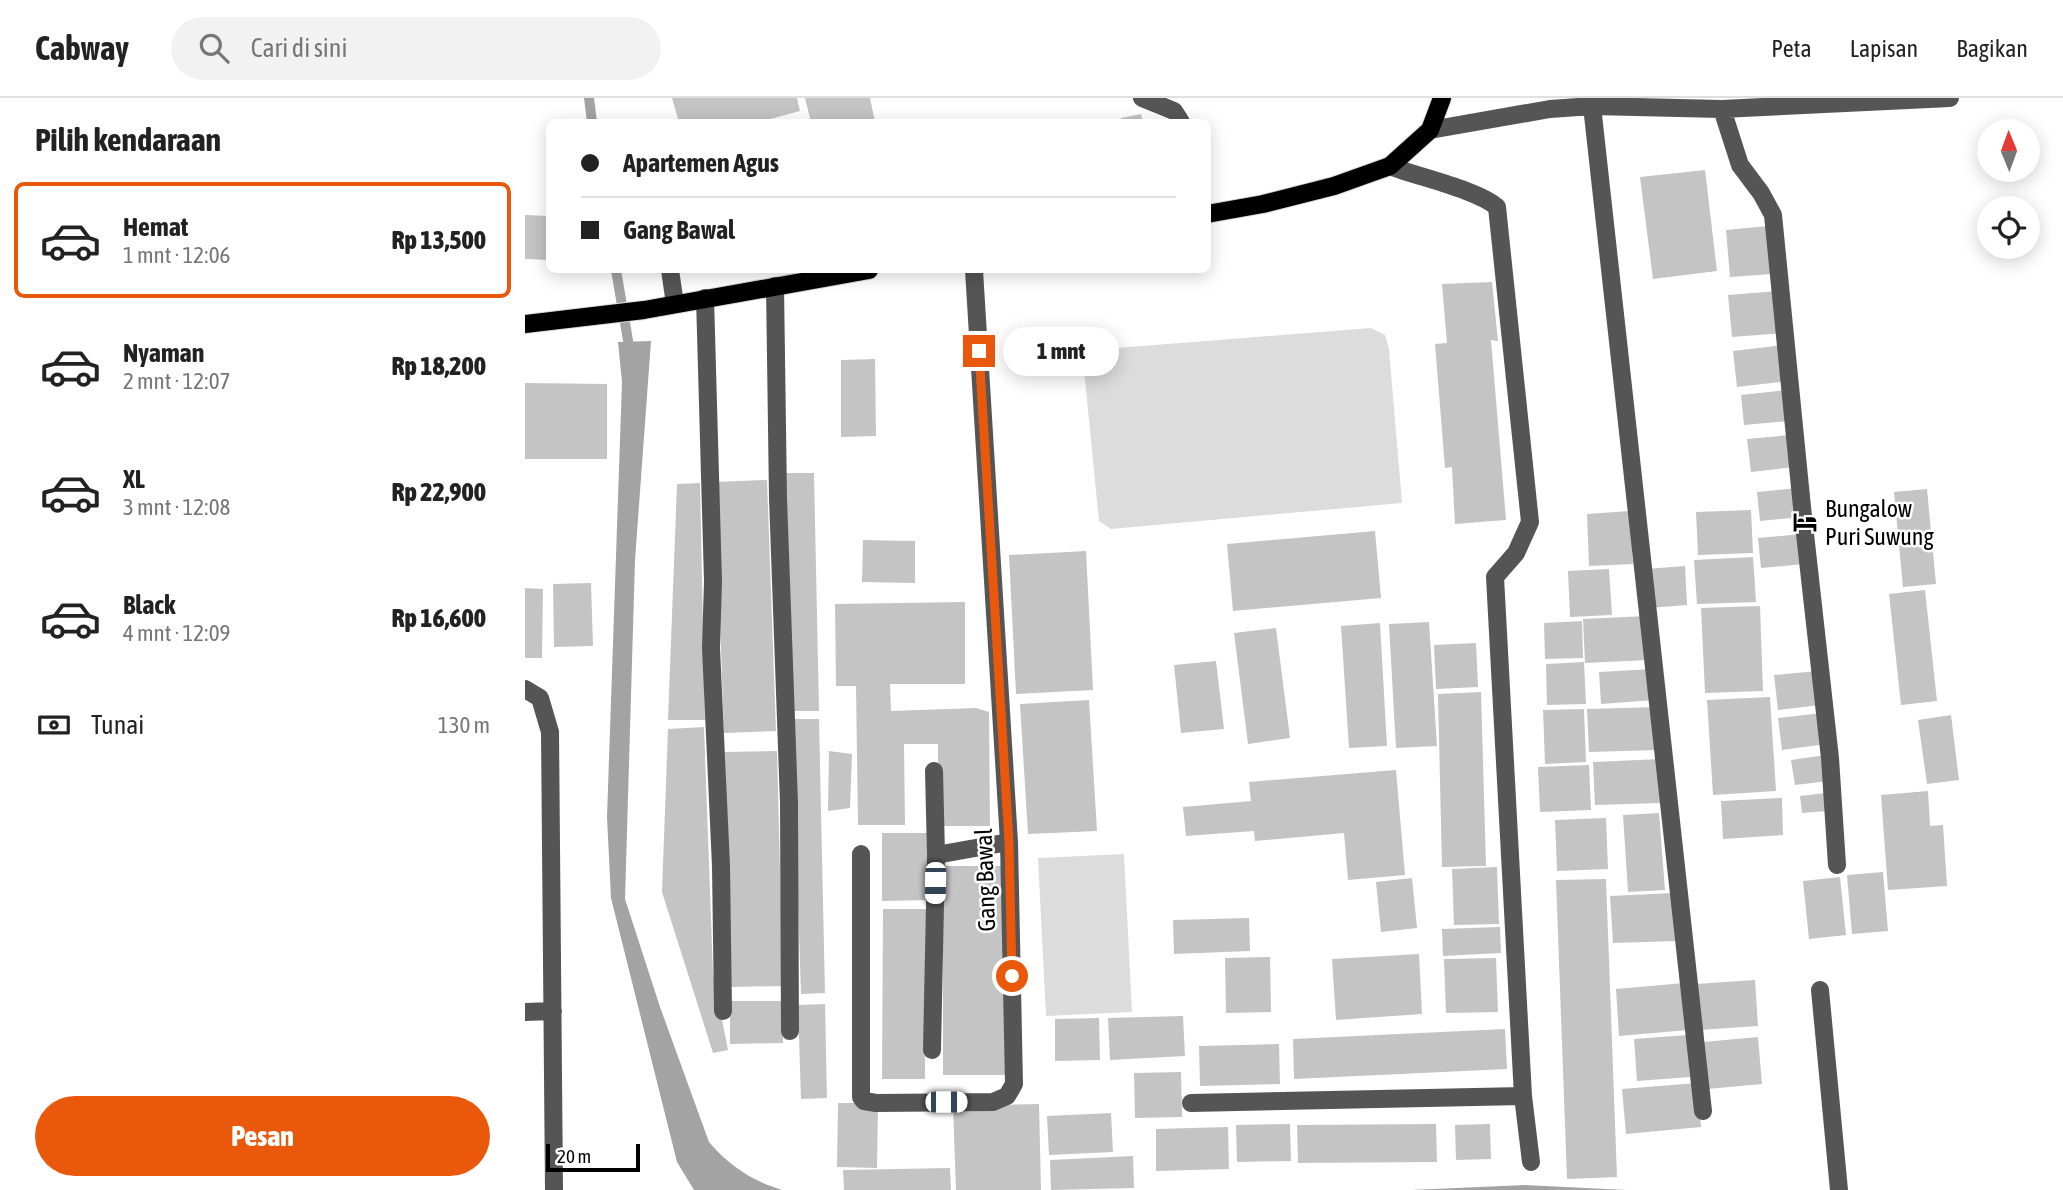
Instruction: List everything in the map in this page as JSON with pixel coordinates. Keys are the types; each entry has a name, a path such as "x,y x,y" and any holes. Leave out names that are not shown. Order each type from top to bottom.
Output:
{"main road":[{"path":"1211,213 1310,192 1390,166 1430,130 1442,98"},
{"path":"525,324 644,310 851,273"}],"street":[{"path":"1142,98 1174,111 1179,119"},
{"path":"1530,98 1550,109"},
{"path":"1430,130 1550,109 1592,106 1722,109 1950,98"},
{"path":"1592,106 1703,1111"},
{"path":"1722,109 1740,165 1761,192 1773,215 1830,758 1836,865"},
{"path":"1390,166 1472,193 1497,207 1530,522 1516,553 1495,577 1523,1096 1531,1162"},
{"path":"670,273 675,304"},
{"name":"Gang Bawal","path":"861,854 861,1097 864,1101 876,1103 993,1102 1007,1096 1014,1084 1009,842 974,273"},
{"path":"775,286 778,498 789,803 790,1031"},
{"path":"705,298 713,581 711,648 721,866 723,1011"},
{"path":"525,690 540,698 550,732 554,1190"},
{"path":"932,1050 936,855 934,771"},
{"path":"936,855 1009,842"},
{"path":"1820,990 1839,1190"},
{"path":"525,1012 553,1011"},
{"path":"1191,1103 1523,1096"}],"shaded area":[{"path":"1371,328 1385,335 1389,349 1402,503 1111,529 1099,521 1083,360 1091,350"},
{"path":"651,341 635,560 625,899 660,1007 709,1142 742,1172 782,1190 694,1190 677,1162 611,898 607,817 622,382 618,342"},
{"path":"1124,854 1132,1012 1046,1016 1038,858"},
{"path":"1525,1185 1626,1190 1411,1190"}],"building":[{"path":"672,98 797,98 800,111 770,119 678,119"},
{"path":"805,98 870,98 874,119 810,119"},
{"path":"1141,114 1142,119 1121,119"},
{"path":"1705,170 1717,271 1653,279 1640,177"},
{"path":"525,215 546,216 546,260 525,259"},
{"path":"1768,226 1772,274 1730,277 1726,230"},
{"path":"1492,282 1498,341 1491,340 1506,520 1455,524 1452,467 1445,468 1435,344 1447,343 1442,284"},
{"path":"1778,291 1782,333 1732,337 1728,295"},
{"path":"1785,345 1789,381 1737,387 1733,351"},
{"path":"875,359 876,436 841,437 841,360"},
{"path":"525,383 607,384 607,459 525,459"},
{"path":"1786,390 1790,421 1744,425 1741,395"},
{"path":"1790,435 1794,467 1751,472 1747,439"},
{"path":"786,473 814,473 819,711 790,711"},
{"path":"767,480 776,731 724,733 715,482"},
{"path":"700,483 705,720 668,720 677,484"},
{"path":"1797,488 1800,517 1760,521 1757,492"},
{"path":"1927,489 1936,584 1903,587 1894,492"},
{"path":"1751,510 1753,553 1698,555 1696,512"},
{"path":"1630,511 1633,564 1589,566 1587,514"},
{"path":"1375,531 1381,598 1233,611 1227,544"},
{"path":"1801,534 1804,564 1761,568 1758,538"},
{"path":"863,540 915,541 915,583 862,582"},
{"path":"1086,551 1093,690 1016,694 1009,555"},
{"path":"1753,557 1756,602 1697,604 1694,560"},
{"path":"1685,566 1687,605 1649,608 1646,569"},
{"path":"1609,569 1612,615 1570,617 1568,571"},
{"path":"591,583 593,646 554,647 553,584"},
{"path":"525,588 543,589 542,658 525,658"},
{"path":"1925,590 1937,701 1901,705 1889,594"},
{"path":"965,602 965,684 890,684 891,711 976,708 989,712 990,826 938,826 938,744 904,744 905,825 858,825 856,686 836,686 835,604"},
{"path":"1760,606 1763,691 1705,693 1701,608"},
{"path":"1646,616 1649,660 1585,663 1583,619"},
{"path":"1582,621 1583,658 1545,659 1544,623"},
{"path":"1429,622 1437,746 1396,748 1389,624"},
{"path":"1380,623 1387,746 1349,748 1341,626"},
{"path":"1276,628 1290,738 1248,744 1234,633"},
{"path":"1476,643 1478,687 1436,689 1434,645"},
{"path":"1216,661 1224,729 1181,733 1174,665"},
{"path":"1584,662 1586,704 1547,705 1546,664"},
{"path":"1652,669 1654,700 1601,704 1599,672"},
{"path":"1817,671 1820,705 1778,710 1774,675"},
{"path":"1481,692 1486,866 1442,867 1438,694"},
{"path":"1770,697 1776,791 1713,795 1707,700"},
{"path":"1089,700 1097,831 1028,834 1020,704"},
{"path":"1657,707 1658,750 1589,752 1587,709"},
{"path":"1584,709 1586,762 1545,764 1543,710"},
{"path":"1822,713 1826,744 1782,750 1778,718"},
{"path":"1951,715 1959,780 1927,784 1918,720"},
{"path":"792,719 819,719 825,993 801,994"},
{"path":"704,727 713,974 728,1050 713,1053 662,892 668,729"},
{"path":"777,751 783,986 731,987 725,752"},
{"path":"829,751 852,754 850,808 828,811"},
{"path":"1826,755 1829,781 1795,785 1791,760"},
{"path":"1661,759 1662,803 1595,805 1593,762"},
{"path":"1589,765 1591,810 1540,812 1538,767"},
{"path":"1396,770 1405,875 1348,880 1344,833 1255,841 1254,831 1186,836 1183,807 1251,801 1249,782"},
{"path":"1928,791 1930,826 1943,825 1947,886 1888,890 1881,795"},
{"path":"1825,793 1827,811 1802,813 1800,796"},
{"path":"1782,798 1783,835 1723,839 1721,801"},
{"path":"1659,813 1665,890 1628,892 1623,815"},
{"path":"1606,818 1608,869 1557,871 1555,820"},
{"path":"882,833 930,833 930,900 882,901"},
{"path":"943,866 1006,866 1005,1075 943,1075"},
{"path":"1497,867 1499,924 1454,925 1452,869"},
{"path":"1883,872 1888,931 1852,934 1847,875"},
{"path":"1840,877 1846,935 1809,939 1803,881"},
{"path":"1412,878 1417,928 1381,932 1376,882"},
{"path":"1606,879 1617,1177 1567,1179 1556,880"},
{"path":"1673,893 1677,941 1613,943 1610,896"},
{"path":"883,909 926,909 925,1079 882,1079"},
{"path":"1249,918 1250,951 1174,954 1173,920"},
{"path":"1500,927 1501,953 1443,956 1442,929"},
{"path":"1419,954 1422,1014 1336,1020 1332,959"},
{"path":"1270,957 1271,1012 1226,1013 1225,958"},
{"path":"1496,958 1498,1012 1446,1013 1444,959"},
{"path":"1755,980 1758,1026 1700,1030 1696,984"},
{"path":"1684,983 1688,1030 1619,1036 1616,989"},
{"path":"730,1001 783,1001 783,1043 730,1044"},
{"path":"825,1004 827,1098 801,1099 798,1005"},
{"path":"1183,1016 1185,1056 1110,1060 1108,1018"},
{"path":"1099,1018 1100,1060 1055,1061 1055,1019"},
{"path":"1505,1029 1507,1069 1294,1079 1293,1039"},
{"path":"1687,1035 1690,1077 1637,1081 1634,1039"},
{"path":"1758,1037 1762,1084 1707,1089 1703,1042"},
{"path":"1279,1044 1280,1084 1200,1086 1199,1046"},
{"path":"1181,1072 1182,1117 1135,1118 1134,1073"},
{"path":"1697,1083 1701,1127 1626,1134 1622,1089"},
{"path":"838,1103 878,1103 877,1168 837,1167"},
{"path":"1039,1104 1041,1190 956,1190 953,1106"},
{"path":"1111,1113 1113,1152 1049,1155 1047,1116"},
{"path":"1290,1124 1291,1161 1237,1162 1236,1125"},
{"path":"1436,1124 1437,1162 1298,1163 1297,1125"},
{"path":"1490,1124 1491,1159 1456,1160 1455,1125"},
{"path":"1228,1127 1229,1169 1156,1171 1156,1129"},
{"path":"1133,1156 1134,1188 1051,1190 1050,1160"},
{"path":"950,1168 951,1190 844,1190 843,1170"}],"waterway":[{"path":"589,98 592,119"},
{"path":"617,273 630,352"}],"place":[{"name":"Bungalow Puri Suwung","path":"1805,522"}],"route":[{"path":"979,351 1009,842 1012,976"}]}
